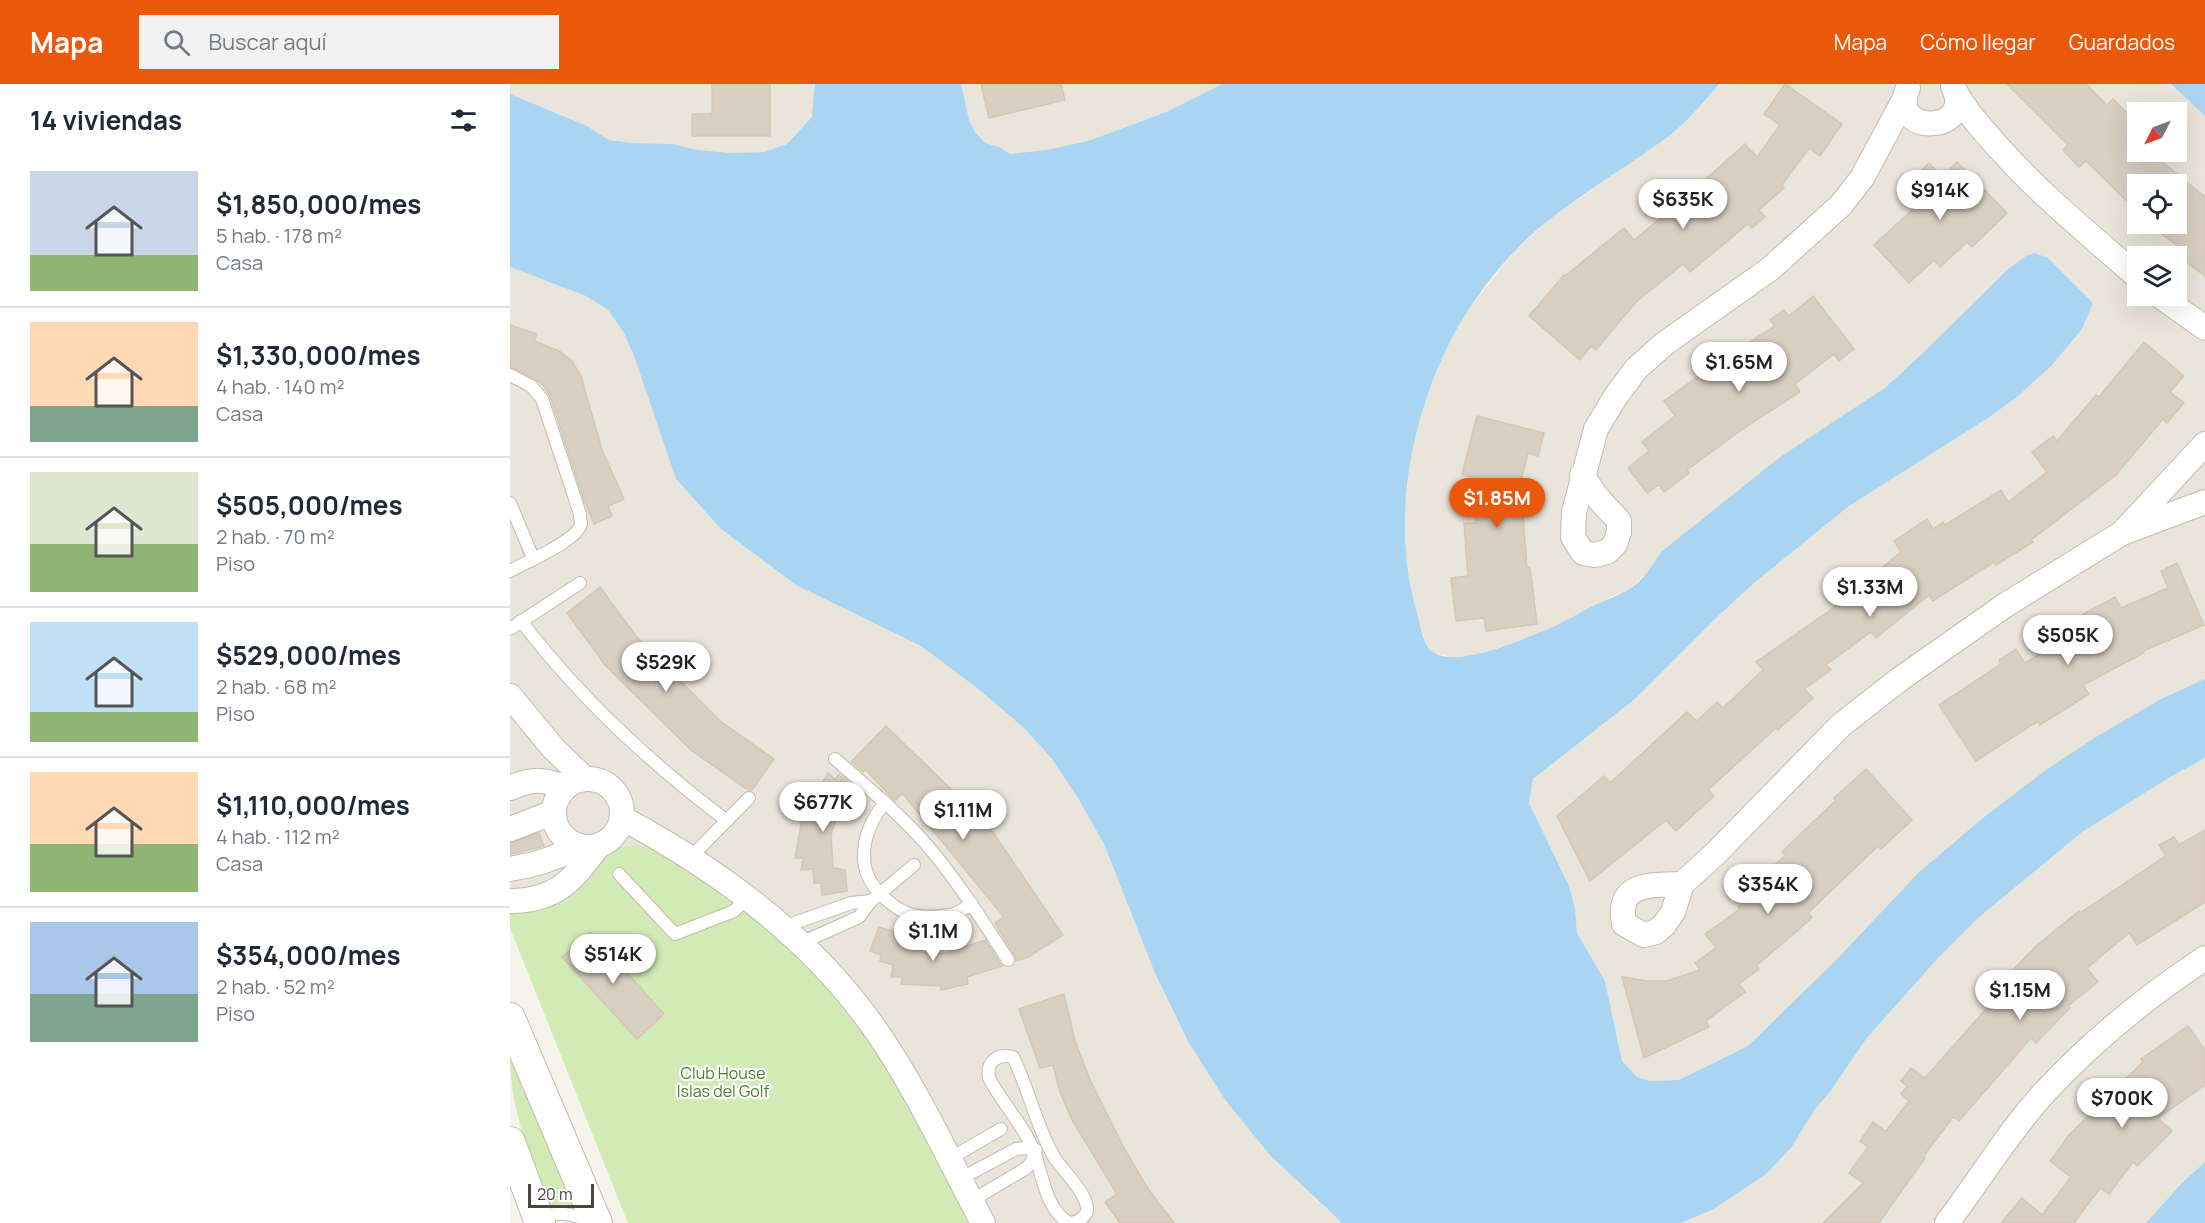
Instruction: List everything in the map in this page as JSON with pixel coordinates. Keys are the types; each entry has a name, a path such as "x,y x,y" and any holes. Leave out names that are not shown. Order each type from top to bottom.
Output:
{"street":[{"path":"1878,147 1894,136 1932,124 1951,115 1956,99 1953,87"},
{"path":"1953,87 1967,112 2022,174 2127,268"},
{"path":"1907,91 1909,113 1920,122 1958,124 1983,130"},
{"path":"1582,475 1596,429 1636,369 1664,344 1770,269 1841,205 1862,178 1907,91"},
{"path":"2174,306 2205,328"},
{"path":"2122,533 2205,444"},
{"path":"1682,884 1715,854 1841,725 1900,679 2004,606 2122,533 2205,502"},
{"path":"510,696 553,748 575,783"},
{"path":"510,788 526,781 575,783 595,780 613,790 619,798 622,818 614,835 533,866 510,869"},
{"path":"575,783 559,795 554,812 555,821 564,837 571,843 589,846"},
{"path":"510,829 554,812"},
{"path":"622,818 690,858 747,897 801,943 831,975 874,1028 911,1085 983,1223"},
{"path":"510,901 544,897 566,885 581,870 589,846"},
{"path":"1947,1223 2042,1095 2118,1021 2205,958"},
{"path":"510,1018 597,1223"},
{"path":"510,1142 537,1222"}],"lane":[{"path":"510,375 531,386 542,399 580,514 581,524 575,534 510,570"},
{"path":"510,503 533,558"},
{"path":"510,629 580,583"},
{"path":"521,621 543,651 623,736 678,784 727,821"},
{"path":"835,759 885,802 931,850 972,904 1008,960"},
{"path":"690,858 749,798"},
{"path":"876,897 865,868 865,843 872,819 885,802"},
{"path":"801,943 859,917 876,897 914,865"},
{"path":"619,874 675,934 734,910 747,897"},
{"path":"783,927 851,903 876,897 910,914 930,917 952,914 972,904"},
{"path":"1005,1055 1013,1058 1047,1142 1062,1169 1082,1194 1087,1207 1086,1214 1078,1222 1071,1223 1059,1217 1052,1208 1034,1151 989,1078 990,1064 997,1057 1005,1055"},
{"path":"954,1169 1001,1129"},
{"path":"971,1201 1025,1168 1031,1163 1034,1151 1047,1142"},
{"path":"954,1169 1016,1149 1026,1148 1034,1151"},
{"path":"537,1222 544,1216 566,1214 578,1215 591,1223"}],"shaded area":[{"path":"510,84 815,84 815,98 812,117 787,144 764,152 731,153 698,150 673,144 609,140 587,126 510,94"},
{"path":"961,84 1222,84 1166,112 1088,141 1046,150 1010,154 999,147 985,143 975,132 969,120"},
{"path":"1719,84 2171,84 2205,116 2205,679 2161,699 2046,770 1984,817 1919,872 1838,958 1748,1046 1679,1080 1650,1081 1637,1077 1622,1061 1605,981 1577,933 1575,909 1569,886 1529,803 1533,779 1635,699 1754,583 1849,506 1988,418 2018,396 2093,303 2048,258 1924,352 1886,387 1780,457 1661,552 1649,571 1627,591 1612,596 1565,622 1514,643 1472,656 1453,657 1434,653 1426,644 1412,595 1406,555 1405,510 1418,420 1445,351 1468,310 1515,251 1550,219 1675,131"},
{"path":"510,267 586,296 608,310 624,333 634,356 676,479 721,529 796,585 921,646 981,691 1025,729 1052,759 1104,844 1154,971 1314,1198 1342,1223 628,1223 510,927"},
{"path":"2205,758 2205,1162 2181,1184 2146,1223 1681,1223 1712,1210 1765,1175 1791,1148 1815,1109 1830,1092 1866,1039 1938,958 1977,919 2082,832"}],"green space":[{"name":"Club House Islas del Golf","path":"634,845 658,850 717,887 801,957 861,1024 906,1093 974,1223 628,1223 510,928 510,914 613,849"},
{"path":"510,1056 578,1207 564,1204 548,1206 517,1113"}],"water":[{"path":"815,84 961,84 969,120 975,132 985,143 999,147 1010,154 1046,150 1088,141 1166,112 1222,84 1719,84 1693,114 1672,133 1561,210 1534,232 1491,278 1466,313 1446,350 1422,413 1408,479 1405,513 1410,580 1422,634 1429,649 1444,656 1458,657 1491,651 1554,627 1632,588 1646,574 1661,552 1780,457 1886,387 2008,269 2026,256 2034,253 2048,258 2093,303 2082,329 2051,366 2018,396 1988,418 1849,506 1754,583 1635,699 1533,779 1529,803 1569,886 1575,909 1577,933 1605,981 1622,1061 1637,1077 1650,1081 1679,1080 1748,1046 1838,958 1919,872 1984,817 2046,770 2096,737 2161,699 2205,679 2205,758 2082,832 1977,919 1938,958 1866,1039 1830,1092 1815,1109 1791,1148 1765,1175 1712,1210 1681,1223 1342,1223 1270,1155 1226,1101 1189,1043 1154,971 1104,844 1052,759 1025,729 981,691 921,646 796,585 721,529 676,479 634,356 624,333 608,310 586,296 510,267 510,94 587,126 609,140 673,144 698,150 731,153 764,152 787,144 812,117"},
{"path":"2171,84 2205,84 2205,116"},
{"path":"2205,1162 2205,1223 2146,1223 2181,1184"}],"building":[{"path":"712,84 770,84 770,136 692,136 692,114 712,114"},
{"path":"981,84 1061,84 1065,100 989,118"},
{"path":"1785,84 1842,124 1820,156 1809,148 1782,185 1784,188 1759,210 1765,217 1752,228 1748,224 1690,272 1683,264 1636,302 1596,350 1591,346 1580,360 1529,316 1564,275 1624,228 1634,240 1708,179 1745,144 1757,157 1780,125 1764,114"},
{"path":"2007,84 2086,84 2107,105 2113,99 2127,112 2127,162 2162,162 2177,174 2127,174 2127,201 2086,161 2079,167 2063,150 2068,145"},
{"path":"1957,162 2007,213 1972,247 1967,242 1940,267 1934,260 1909,283 1874,245 1925,198 1909,182 1929,163 1942,177"},
{"path":"2187,182 2205,197 2205,276 2187,262 2187,246 2177,246 2162,234 2187,234"},
{"path":"1813,296 1854,349 1839,361 1834,354 1795,384 1800,392 1744,428 1687,470 1689,473 1664,492 1659,485 1647,493 1628,468 1649,451 1642,442 1675,416 1664,401 1715,364 1775,326 1770,320 1784,310 1789,316"},
{"path":"510,325 537,334 534,341 559,351 572,361 581,376 602,450 624,499 608,506 612,516 594,524 550,396 543,385 535,379 510,367"},
{"path":"2144,342 2184,376 2170,392 2184,403 2167,423 2163,419 2116,475 2031,540 2033,542 1996,565 1994,562 1933,601 1929,595 1876,638 1871,632 1826,665 1831,670 1804,689 1813,698 1778,730 1776,728 1708,790 1714,796 1676,831 1666,820 1590,881 1557,816 1604,776 1610,783 1687,712 1697,721 1717,702 1723,708 1763,670 1756,662 1829,611 1901,552 1894,541 1927,519 1933,529 1943,522 1945,525 2001,490 2008,502 2047,472 2032,452 2053,436 2057,441 2096,395 2099,397"},
{"path":"1477,416 1544,433 1538,456 1528,453 1515,504 1522,504 1527,568 1530,567 1537,624 1486,631 1484,618 1456,621 1451,578 1468,576 1464,523 1476,523 1472,477 1462,474"},
{"path":"2177,563 2204,625 2143,651 2144,653 2083,685 2089,694 2040,725 2038,721 1976,761 1939,705 2001,664 1999,660 2016,649 2025,663 2069,635 2063,625 2115,597 2121,608 2168,588 2161,571"},
{"path":"600,587 636,636 720,721 774,759 752,790 748,790 692,751 605,665 567,613"},
{"path":"886,726 988,825 1063,935 1028,957 1016,961 995,923 1004,917 902,793 895,801 865,769 863,772 851,762"},
{"path":"1866,769 1912,820 1881,849 1878,846 1808,913 1812,918 1756,966 1759,969 1739,984 1745,992 1706,1021 1709,1027 1644,1058 1622,977 1667,981 1700,970 1695,963 1716,948 1705,934 1740,909 1738,907 1748,898 1743,892 1786,855 1782,852 1836,800 1834,798"},
{"path":"828,773 835,779 839,774 854,787 836,818 831,835 833,868 845,870 847,891 822,895 821,883 814,883 813,869 801,870 803,858 795,858 802,819 798,818 809,792 815,795"},
{"path":"2205,830 2205,902 2137,945 2129,933 2087,968 2098,982 2068,1006 2070,1008 2036,1043 2031,1038 1959,1121 1953,1117 1879,1223 1823,1223 1863,1183 1849,1173 1868,1147 1860,1141 1873,1122 1886,1131 1909,1101 1901,1094 1907,1086 1901,1081 1911,1068 1925,1078 1993,1001 1988,996 2036,946 2079,911 2080,913 2166,856 2159,845 2174,837 2179,845"},
{"path":"539,833 544,846 511,854 510,843"},
{"path":"879,927 899,933 898,945 930,954 948,953 985,940 1002,966 967,977 968,984 941,990 941,986 901,984 902,977 891,977 893,965 880,961 881,955 870,951"},
{"path":"590,932 664,1014 637,1039 562,957"},
{"path":"1064,994 1075,1041 1091,1082 1125,1150 1149,1190 1174,1223 1120,1223 1105,1202 1117,1194 1072,1120 1060,1092 1053,1065 1040,1068 1019,1009"},
{"path":"2188,1026 2205,1050 2205,1085 2158,1118 2172,1131 2137,1166 2133,1162 2109,1194 2100,1188 2074,1223 2001,1223 2022,1198 2042,1215 2071,1177 2050,1161 2069,1135 2143,1062 2141,1059"}]}
